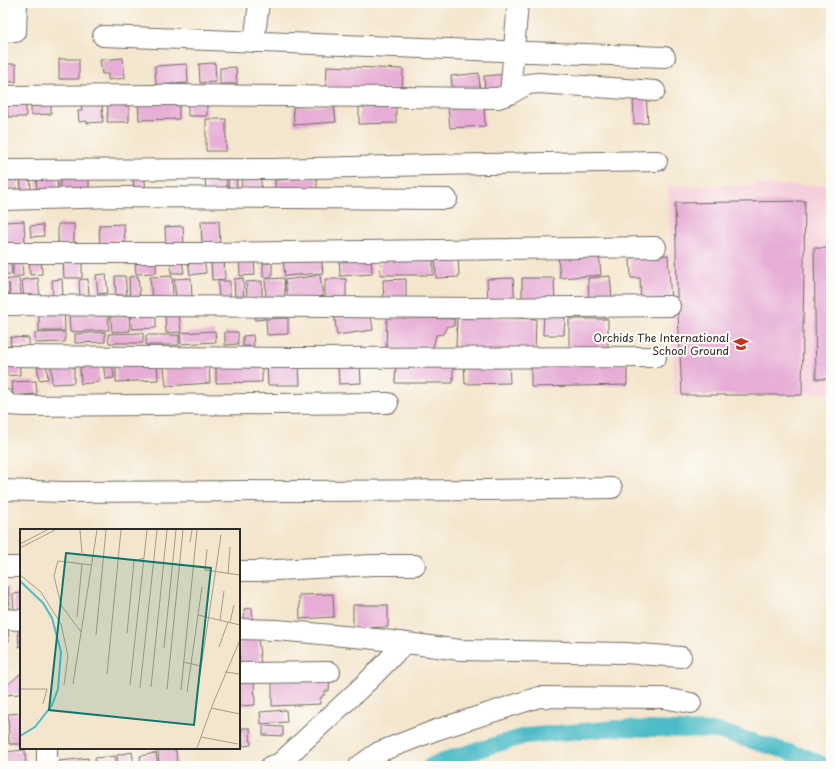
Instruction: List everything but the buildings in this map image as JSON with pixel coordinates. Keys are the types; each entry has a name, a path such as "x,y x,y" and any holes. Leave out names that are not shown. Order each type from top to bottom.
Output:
{"street":[{"path":"3,31 16,32 17,3"},
{"path":"254,42 259,3"},
{"path":"510,94 518,3"},
{"path":"103,36 666,57"},
{"path":"3,96 165,95 498,98 510,94 528,84 539,83 655,91"},
{"path":"3,170 274,169 431,164 657,161"},
{"path":"3,200 118,197 447,199"},
{"path":"3,253 213,253 656,247"},
{"path":"3,305 466,308 670,306"},
{"path":"3,356 280,358 656,357"},
{"path":"3,399 8,405 26,406 388,403"},
{"path":"3,490 63,492 612,488"},
{"path":"240,571 373,565 415,565"},
{"path":"3,567 20,567"},
{"path":"3,619 20,620"},
{"path":"240,629 277,630 460,650 624,652 681,657"},
{"path":"271,766 279,764 368,681 405,643"},
{"path":"240,673 330,672"},
{"path":"359,766 379,752 436,730 539,697 662,698 691,702"},
{"path":"47,749 47,766"}],"shaded area":[{"name":"Orchids The International School Ground","path":"831,185 831,393 674,395 668,186"}],"waterway":[{"path":"430,766 444,760 525,736 617,728 718,731 806,757 826,766"}],"place":[{"name":"Orchids The International School Ground","path":"741,344"}]}
